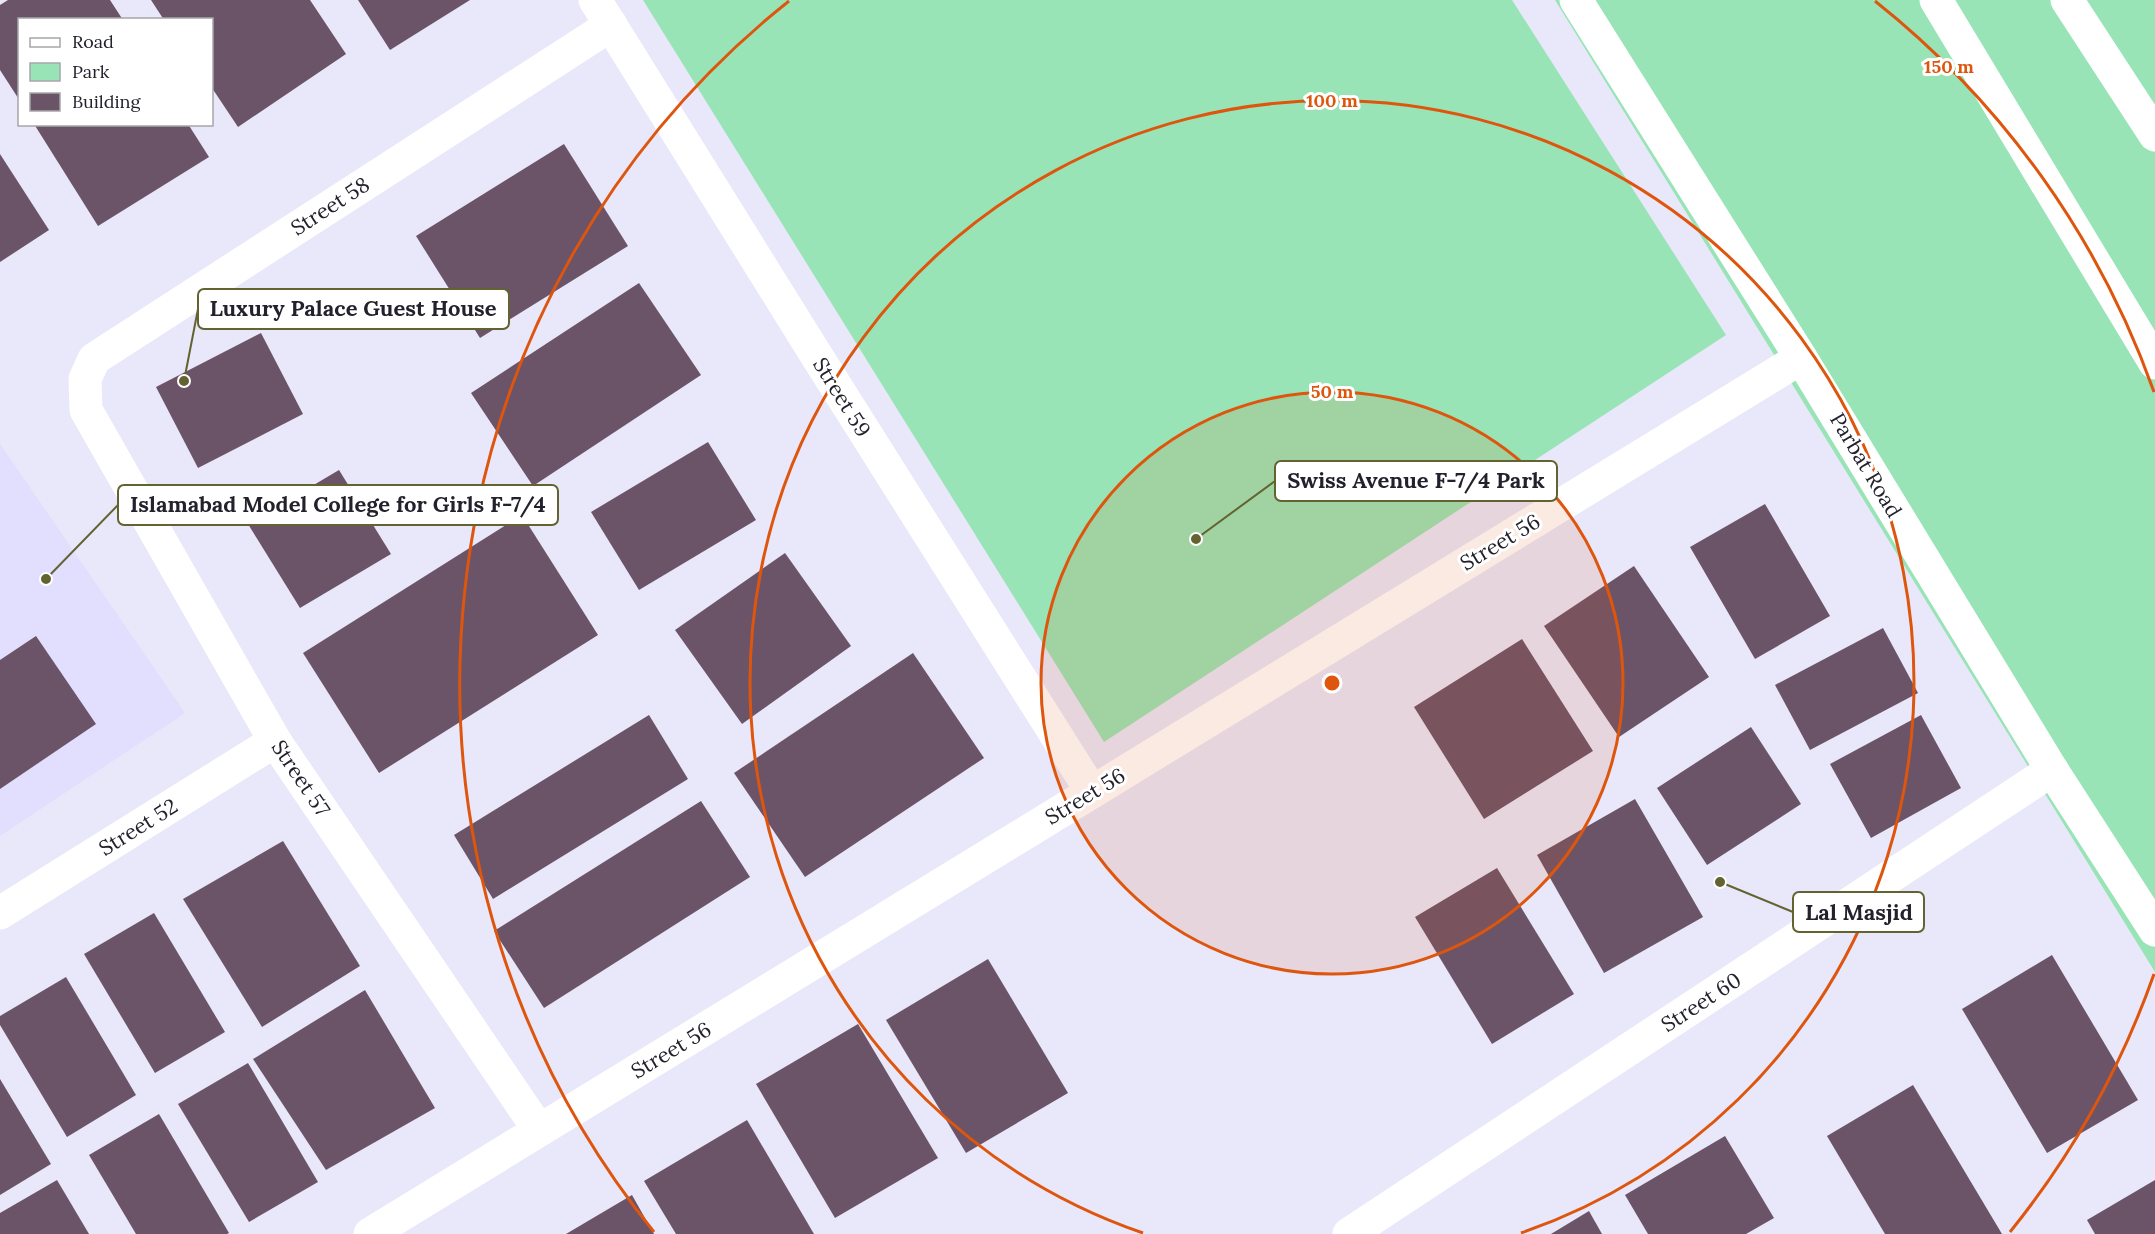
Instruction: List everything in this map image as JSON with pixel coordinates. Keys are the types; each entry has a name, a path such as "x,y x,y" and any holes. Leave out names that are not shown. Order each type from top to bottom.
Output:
{"street":[{"name":"Parbat Road","path":"1576,0 1801,358 2052,770 2155,930"},
{"path":"1936,0 2155,363"},
{"path":"2067,0 2155,135"},
{"name":"Street 58","path":"86,410 85,379 94,359 603,13"},
{"name":"Street 59","path":"603,13 1092,792"},
{"name":"Street 56","path":"370,1234 1801,358"},
{"name":"Street 57","path":"86,410 275,741 539,1130"},
{"name":"Street 52","path":"0,913 275,741"},
{"name":"Street 60","path":"1349,1234 2052,770"}],"shaded area":[{"path":"0,444 185,713 0,836"}],"green space":[{"path":"643,0 1512,0 1726,335 1104,742"},
{"path":"1555,0 2155,0 2155,972"}],"building":[{"path":"8,0 110,0 122,18 18,18 18,98 0,70 0,5"},
{"path":"151,0 310,0 346,54 238,127 213,90 213,18 163,18"},
{"path":"358,0 470,0 390,50"},
{"path":"35,126 189,126 209,157 98,226"},
{"path":"564,144 628,246 480,338 416,236"},
{"path":"0,154 49,230 0,262"},
{"path":"639,283 701,375 533,486 471,393"},
{"path":"261,333 303,414 198,468 156,387"},
{"path":"708,442 756,520 639,590 591,512"},
{"path":"339,470 391,554 300,608 248,524"},
{"path":"1765,504 1830,616 1755,659 1690,547"},
{"path":"522,515 598,635 379,773 303,653"},
{"path":"785,553 851,646 742,724 675,630"},
{"path":"1634,566 1709,677 1619,737 1544,626"},
{"path":"1883,628 1918,693 1810,750 1775,685"},
{"path":"36,636 96,724 0,789 0,660"},
{"path":"1522,639 1593,751 1484,819 1414,707"},
{"path":"913,653 984,758 805,877 734,773"},
{"path":"649,715 688,779 493,899 454,835"},
{"path":"1921,715 1961,788 1871,838 1830,764"},
{"path":"1751,727 1801,804 1707,865 1657,788"},
{"path":"1635,799 1703,917 1604,973 1537,855"},
{"path":"701,801 750,877 544,1008 494,931"},
{"path":"283,841 360,966 262,1027 183,899"},
{"path":"1497,868 1574,994 1492,1044 1415,917"},
{"path":"154,913 225,1032 155,1073 84,954"},
{"path":"2052,955 2138,1100 2047,1153 1962,1009"},
{"path":"988,959 1068,1093 966,1153 886,1020"},
{"path":"66,977 136,1095 67,1137 0,1025 0,1016"},
{"path":"365,990 435,1108 326,1170 253,1059"},
{"path":"858,1024 938,1158 835,1218 756,1084"},
{"path":"248,1063 318,1182 249,1222 178,1104"},
{"path":"0,1079 51,1164 0,1195"},
{"path":"1913,1085 2002,1234 1885,1234 1827,1136"},
{"path":"159,1114 229,1233 136,1234 89,1155"},
{"path":"747,1120 814,1234 676,1234 644,1181"},
{"path":"1725,1136 1774,1218 1746,1234 1648,1234 1625,1195"},
{"path":"57,1180 89,1234 0,1234 0,1213"},
{"path":"2155,1180 2155,1234 2095,1234 2087,1220"},
{"path":"632,1195 654,1234 566,1234"},
{"path":"1589,1211 1602,1234 1551,1234"}],"place":[{"name":"Luxury Palace Guest House","path":"184,381"},
{"name":"Swiss Avenue F-7/4 Park","path":"1196,539"},
{"name":"Islamabad Model College for Girls F-7/4","path":"46,579"},
{"name":"Lal Masjid","path":"1720,882"}]}
